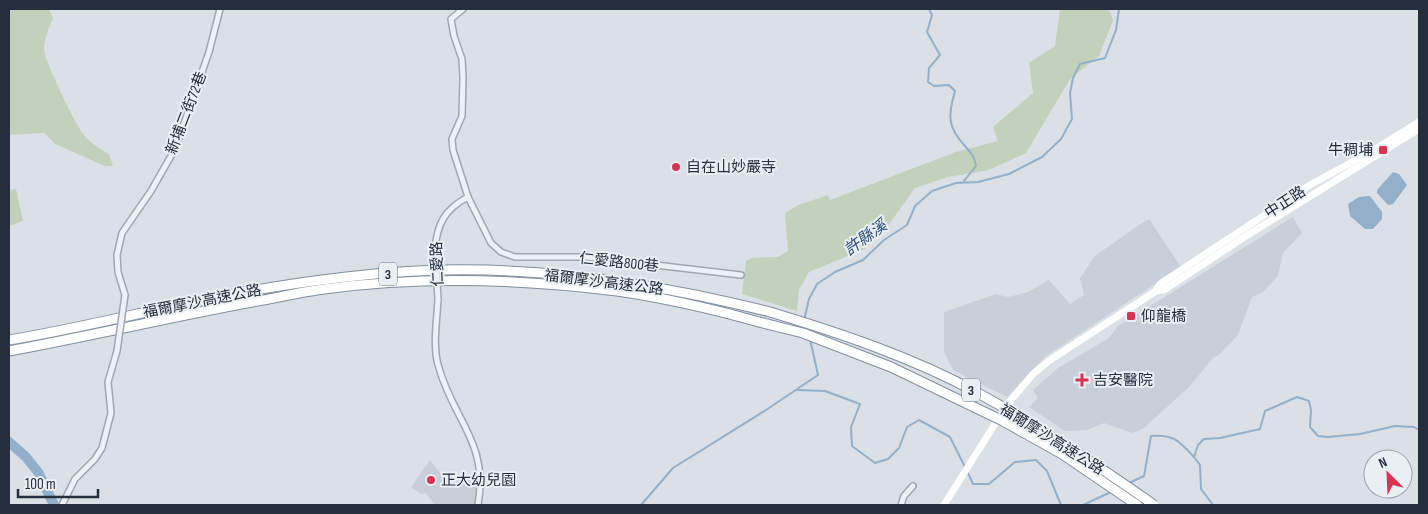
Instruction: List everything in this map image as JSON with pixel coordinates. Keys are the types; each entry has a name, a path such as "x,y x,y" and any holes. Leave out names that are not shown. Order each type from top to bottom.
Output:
{"highway":[{"name":"福爾摩沙高速公路","path":"9,340 244,292 321,280 418,271 492,270 586,277 678,291 770,312 892,353 977,392 1062,442 1154,505"},
{"name":"福爾摩沙高速公路","path":"9,351 162,319 324,289 424,281 514,282 618,291 706,308 803,333 890,367 1003,421 1062,454 1137,505"}],"main road":[{"name":"中正路","path":"1156,291 1160,284 1310,186 1419,122"},
{"name":"中正路","path":"944,505 985,439 1024,384 1041,366 1156,291 1164,290 1246,236 1419,129"}],"street":[{"name":"新埔二街72巷","path":"62,505 76,479 95,459 102,448 111,413 108,382 121,332 125,295 118,272 117,255 122,233 152,190 175,149 209,52 220,9"},
{"path":"463,9 451,20 462,59 463,78 462,116 452,139 453,150 468,197"},
{"name":"仁愛路","path":"468,197 458,202 442,220 436,234 438,299 436,351 438,368 475,448 480,477 478,505"},
{"name":"仁愛路800巷","path":"468,197 491,243 501,252 515,257 587,257 741,275"},
{"path":"901,505 904,496 913,486"}],"shaded area":[{"path":"1293,217 1302,233 1283,253 1278,276 1263,292 1252,297 1238,335 1220,354 1213,358 1190,386 1144,428 1133,433 1104,423 1087,430 1065,431 1029,407 1038,398 1033,390 1058,368 1109,338 1118,326"},
{"path":"1149,219 1181,267 1046,356 1007,397 953,370 944,352 944,312 996,294 1008,297 1028,292 1049,280 1070,304 1084,295 1080,278 1095,256"},
{"name":"正大幼兒園","path":"430,460 448,483 476,477 475,505 435,505 426,493 421,494 411,487"}],"green space":[{"path":"9,9 49,9 53,18 44,48 49,65 80,129 92,143 109,154 113,166 105,166 55,144 45,133 9,135"},
{"path":"1060,9 1109,9 1113,20 1099,56 1070,79 1026,153 989,170 948,177 915,188 887,227 865,249 809,272 799,290 797,311 742,294 746,261 752,258 778,257 788,251 785,213 798,205 828,195 830,200 956,152 998,141 993,127 1033,93 1029,63 1055,46"},
{"path":"16,189 23,221 9,226 9,190"}],"water":[{"path":"1393,172 1399,174 1407,185 1393,204 1388,205 1377,193 1377,190"},
{"path":"1370,196 1382,212 1382,219 1373,229 1365,229 1350,216 1348,204 1359,197"}],"waterway":[{"path":"929,9 932,15 927,32 940,55 929,68 928,82 934,86 949,85 955,91 950,114 952,127 972,155 976,166 964,181"},
{"name":"許縣溪","path":"805,320 809,299 817,284 835,272 863,260 884,240 907,225 915,206 932,191 956,183 978,182 1009,174 1042,157 1061,139 1072,119 1070,93 1073,78 1080,64 1105,58 1116,30 1119,9"},
{"name":"許縣溪","path":"641,505 673,468 818,375 810,339"},
{"path":"797,390 825,391 860,404 851,427 852,446 875,463 888,459 899,448 907,427 919,420 950,437 965,467"},
{"path":"1129,483 1144,476 1151,436 1165,436 1176,440 1194,457 1198,445 1204,439 1220,438 1260,429 1265,411 1297,397 1309,401 1311,410 1310,427 1318,436 1360,434 1395,426 1414,427 1419,430"},
{"name":"許縣溪","path":"9,442 26,457 38,472 54,505"},
{"path":"1194,457 1200,465 1201,489 1213,505"},
{"path":"967,471 973,484 989,484 1015,462 1036,460 1047,471 1061,505"},
{"path":"1083,505 1111,492"}],"place":[{"name":"牛稠埔","path":"1383,150"},
{"name":"自在山妙嚴寺","path":"676,167"},
{"name":"仰龍橋","path":"1131,316"},
{"name":"吉安醫院","path":"1082,380"},
{"name":"正大幼兒園","path":"431,480"}]}
